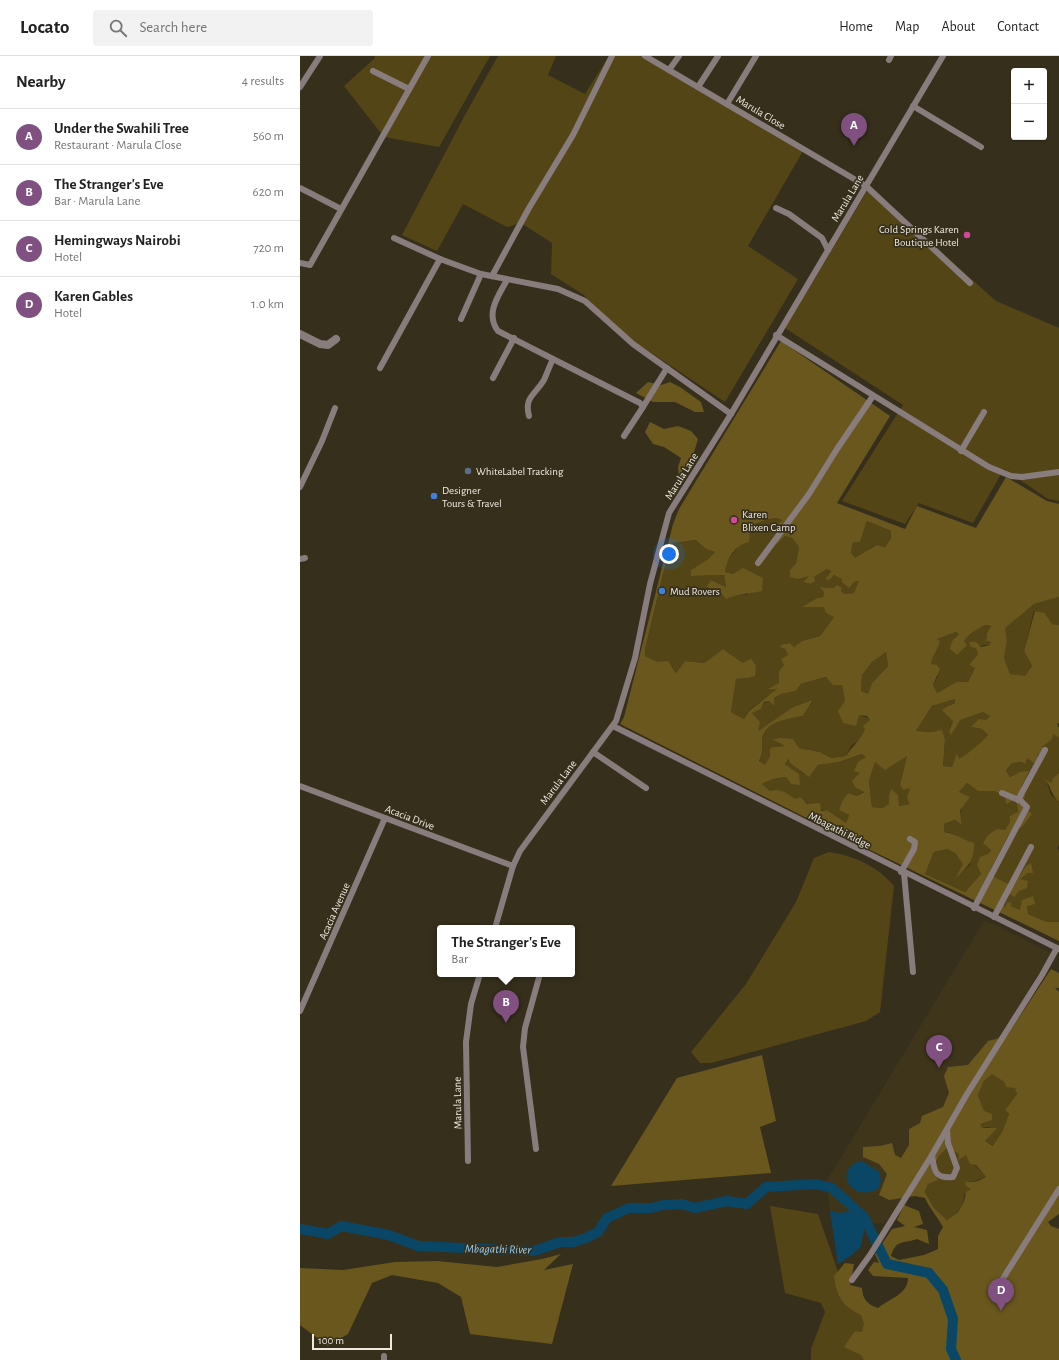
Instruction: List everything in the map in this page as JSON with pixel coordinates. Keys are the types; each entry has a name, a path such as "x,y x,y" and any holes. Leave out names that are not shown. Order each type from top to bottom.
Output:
{"street":[{"path":"300,87 320,56"},
{"path":"300,263 310,265 428,56"},
{"path":"492,276 529,208 573,135 612,56"},
{"name":"Marula Close","path":"645,56 866,186 970,283"},
{"path":"669,70 679,56"},
{"path":"698,87 718,56"},
{"path":"727,104 756,56"},
{"name":"Marula Lane","path":"498,925 513,866 520,851 613,726 635,658 650,584 667,518 731,414 776,335 943,56"},
{"path":"373,71 409,89"},
{"path":"913,106 981,147"},
{"path":"300,188 341,209"},
{"path":"776,208 789,214 822,238 828,250"},
{"path":"394,238 440,259 482,274 558,289 585,301 633,344 731,414"},
{"path":"380,368 440,259"},
{"path":"461,319 482,274"},
{"path":"507,280 496,299 491,316 492,324 498,331 640,403 643,407"},
{"path":"300,334 320,344 328,345 336,339"},
{"path":"776,335 989,467 1010,476 1034,477 1059,472"},
{"path":"493,378 514,338"},
{"path":"529,416 526,407 530,397 544,380 553,358"},
{"path":"624,436 667,368"},
{"path":"758,563 809,494 873,396"},
{"path":"300,487 322,441 335,408"},
{"path":"961,451 984,412"},
{"name":"Mbagathi Ridge","path":"613,726 1058,949"},
{"path":"1018,800 1045,750"},
{"path":"594,752 646,788"},
{"name":"Acacia Drive","path":"300,786 513,866"},
{"path":"974,908 1027,807 1018,800 1002,793"},
{"name":"Acacia Avenue","path":"300,1010 385,818"},
{"path":"910,839 915,842 914,849 903,872 913,972"},
{"path":"994,917 1031,847"},
{"path":"852,1280 882,1236 947,1130 966,1094 1058,949"},
{"name":"Marula Lane","path":"468,1161 466,1042 471,1004 479,977"},
{"path":"536,1149 523,1047 526,1028 539,977"},
{"path":"932,1155 934,1169 938,1175 945,1178 953,1177 958,1168 948,1143 947,1130"},
{"path":"1001,1289 1004,1277 1059,1189"}],"shaded area":[{"path":"375,56 490,56 439,147 384,137 344,86 374,59"},
{"path":"498,56 556,56 548,75 585,94 609,56 642,56 803,151 748,246 798,279 725,402 635,342 605,317 584,295 551,274 552,243 521,223 507,227 463,204 437,251 402,235"},
{"path":"869,188 996,301 1059,328 1059,501 1048,499 1004,469 973,523 919,503 905,524 842,501 903,405 785,328"},
{"path":"781,341 890,416 837,503 905,529 917,506 976,528 1006,477 1047,501 1059,504 1059,597 1034,604 1005,628 1007,641 1004,658 1010,674 1025,676 1032,666 1024,651 1035,611 1045,613 1052,624 1059,625 1059,723 1057,724 1059,728 1059,738 1053,734 1052,739 1042,747 1044,748 1043,753 1037,755 1041,759 1034,763 1027,758 1025,764 1022,762 1012,763 1006,771 1010,777 1020,772 1029,771 1022,786 1025,796 1022,805 1032,814 1022,827 1008,836 989,873 1013,886 1026,866 1031,863 1033,873 1028,873 1020,879 1028,881 1027,888 1019,891 1014,897 1010,894 1004,903 1005,908 1007,903 1011,902 1011,906 1020,910 1022,900 1033,896 1035,904 1027,906 1028,914 1047,922 1059,922 1059,941 864,847 620,724 624,717 673,524 679,509","holes":["776,518 782,520 773,529 778,527 776,545 785,536 792,538 799,547 796,563 790,570 790,577 798,579 809,576 803,582 810,584 815,582 814,577 827,569 831,571 825,579 829,580 834,575 842,579 842,582 849,588 854,582 859,581 854,593 844,594 841,591 842,588 837,585 833,588 819,587 824,592 823,597 817,598 802,607 824,607 826,613 834,617 820,636 802,641 794,647 790,643 783,644 780,647 785,649 788,655 781,659 784,665 779,671 779,683 768,689 777,689 749,711 744,719 731,712 736,679 755,676 756,665 751,659 743,663 723,649 704,663 685,661 676,673 668,661 657,662 645,656 645,649 666,562 673,543 696,540 706,549 715,552 708,559 691,570 691,576 724,575 726,587 711,580 706,587 719,591 726,599 762,591 763,578 743,568 733,574 725,572 732,553 740,546 749,542 750,526 769,519","867,521 891,531 891,538 885,547 877,545 855,558 851,553 853,542 860,542","985,625 991,626 987,633 987,639 983,640 991,642 990,645 981,647 976,642 969,642 971,647 976,648 978,654 969,665 975,668 968,682 956,682 937,693 933,685 940,669 937,665 931,664 940,641 937,639 956,632 959,634 952,641 950,649 957,655 967,645 964,641 970,634","886,652 888,666 872,683 868,694 861,691 862,675 872,662","826,677 833,685 842,685 845,701 838,711 843,723 856,726 859,715 867,716 870,720 863,726 865,729 863,733 846,756 831,758 820,752 799,748 793,739 780,738 772,739 785,746 773,747 770,749 770,756 765,765 759,761 762,754 762,740 767,729 778,722 803,716 813,700 793,707 758,731 760,722 752,713 761,709 764,702 769,701 774,706 774,698 781,694 796,691 801,684","955,699 955,703 942,710 953,721 949,731 951,735 960,720 983,712 990,716 986,720 979,719 971,727 982,729 988,735 986,738 959,759 957,753 952,767 943,766 945,740 942,730 932,732 916,731 932,706","862,754 866,757 858,762 854,771 860,773 852,781 855,787 864,792 857,796 848,793 842,801 839,810 849,815 846,823 827,810 821,811 820,803 807,804 801,797 795,799 781,791 770,791 762,784 773,779 786,777 791,784 800,785 799,774 785,764 788,759 791,764 809,777 818,765 839,762","907,756 900,784 903,790 910,788 907,798 910,804 899,806 898,795 891,789 889,804 882,808 872,807 869,781 875,762 885,770","967,783 978,791 994,791 1005,796 1006,804 1016,799 1018,812 1010,816 1010,822 1005,830 997,829 988,835 983,843 991,850 988,854 980,857 977,865 981,874 965,892 925,874 934,852 948,849 956,854 963,864 955,879 972,859 974,843 944,832 944,824 955,820 962,825 960,810 970,797 959,792"]},
{"path":"648,382 661,385 670,382 680,387 701,402 704,412 695,412 675,402 653,402 636,393"},
{"path":"650,422 664,429 678,426 691,431 698,439 694,452 679,477 678,467 681,458 664,447 653,444 645,432"},
{"path":"775,518 782,520 775,528 779,526 776,544 785,536 792,538 799,547 796,563 790,570 810,576 803,582 810,584 815,582 813,577 827,569 831,570 825,579 834,575 854,582 860,581 854,593 844,594 834,588 819,587 824,592 823,597 817,598 803,607 824,607 834,617 820,636 802,641 794,647 790,643 783,644 781,647 785,649 788,655 784,665 779,671 779,683 769,689 778,689 749,710 744,719 731,712 736,679 748,678 743,663 723,649 704,663 685,661 676,673 672,666 657,663 645,656 645,649 666,562 673,543 697,540 706,549 715,552 708,559 691,570 691,576 724,575 726,587 711,580 706,587 719,591 748,595 733,574 724,572 727,561 740,544 750,526"},
{"path":"867,521 891,531 891,538 885,547 877,545 855,559 851,553 853,542 860,542"},
{"path":"1059,597 1059,625 1052,624 1045,613 1034,611 1024,651 1032,666 1025,677 1010,674 1004,658 1007,641 1004,628 1034,604"},
{"path":"985,625 991,626 987,639 984,640 991,642 990,645 984,645 976,648 978,654 969,665 975,668 968,682 956,682 937,693 933,685 938,676 931,664 936,639 956,632 959,634 952,641 964,641 970,634"},
{"path":"886,651 888,666 872,683 868,695 861,691 862,675 872,662"},
{"path":"827,677 842,685 845,698 855,712 870,720 862,738 851,746 846,756 831,758 820,752 799,748 780,738 773,739 785,746 773,747 765,766 759,762 762,754 762,740 767,729 778,722 803,716 813,701 793,707 758,731 751,713 761,709 764,703 769,701 774,706 774,698 781,694 796,691 801,684"},
{"path":"955,699 955,703 948,706 948,714 953,721 949,730 951,734 959,720 983,712 990,716 986,720 971,727 982,729 988,735 979,745 958,760 958,754 952,767 943,766 945,740 932,732 916,731 932,706"},
{"path":"1053,733 1059,738 1059,773 1053,778 1051,783 1046,780 1051,795 1059,802 1059,845 1057,848 1059,850 1059,922 1047,922 1028,914 1027,906 1033,896 1021,910 1011,906 1011,902 1005,909 1004,903 1020,879 1028,873 1031,864 1013,887 989,873 1008,836 1022,827 1024,794 1023,784 1025,778 1020,772 1010,777 1006,772 1012,763 1022,762 1027,758 1041,758 1037,755"},
{"path":"862,754 867,757 861,773 864,791 857,796 848,793 842,801 839,810 849,815 846,823 827,810 820,810 813,807 801,797 795,800 784,792 777,790 770,791 762,784 773,779 786,777 791,784 799,774 784,763 788,759 791,764 804,774 813,771 818,765 839,762"},
{"path":"907,756 900,783 910,788 910,804 899,806 889,796 889,804 882,808 872,807 869,781 875,762"},
{"path":"1059,773 1059,802 1043,778 1051,783 1053,778"},
{"path":"967,783 978,791 994,791 1016,799 1018,812 988,854 977,865 981,874 965,892 925,874 934,852 948,849 956,854 964,864 956,878 970,865 965,847 960,838 951,833 944,832 944,824 955,820 962,825 959,792"},
{"path":"829,852 848,856 865,863 880,873 894,886 880,1012 866,1021 711,1063 700,1063 691,1052 746,984 796,902 814,858"},
{"path":"984,921 996,925 1051,953 890,1219 884,1223 866,1224 861,1246 852,1255 838,1264 826,1182"},
{"path":"1051,969 1059,973 1059,988 1055,988 1059,992 1059,1214 1048,1222 1051,1226 1059,1229 1059,1360 864,1360 861,1355 844,1347 855,1331 862,1332 864,1324 861,1315 849,1308 842,1300 837,1290 834,1276 845,1263 854,1264 850,1285 862,1288 863,1296 866,1301 878,1308 897,1296 907,1284 908,1278 873,1276 868,1270 874,1262 879,1263 875,1254 892,1229 905,1226 897,1220 904,1205 919,1211 923,1224 914,1227 927,1230 929,1244 917,1239 901,1243 895,1247 891,1256 899,1260 924,1255 938,1249 938,1236 943,1227 925,1198 915,1196 889,1200 879,1195 887,1174 879,1164 863,1157 863,1147 880,1146 892,1143 895,1155 901,1158 909,1145 909,1129 920,1123 922,1116 943,1107 949,1093 944,1076 948,1067 968,1065 988,1041 1007,1036","holes":["992,1074 1004,1082 1006,1087 1015,1088 1017,1094 1005,1110 1009,1114 1002,1132 993,1146 985,1141 997,1128 982,1128 980,1124 992,1120 992,1114 984,1111 978,1095 984,1081","947,1148 959,1154 958,1160 966,1155 970,1164 976,1165 986,1177 973,1182 965,1181 966,1186 971,1189 966,1192 964,1202 958,1212 947,1220 934,1208 925,1192 928,1184 938,1180 932,1171 939,1156"]},
{"path":"762,1055 776,1121 760,1127 771,1173 611,1186 677,1078"},
{"path":"992,1074 1004,1082 1006,1087 1015,1087 1017,1094 1005,1110 1009,1114 1002,1132 994,1146 985,1141 990,1127 982,1128 979,1124 984,1111 978,1095 984,1081"},
{"path":"947,1148 959,1154 958,1159 966,1155 986,1177 970,1183 971,1189 964,1195 961,1207 957,1213 947,1220 934,1208 925,1192 939,1156"},
{"path":"770,1206 818,1214 847,1298 922,1360 811,1360 811,1349 825,1312 821,1303 785,1293"},
{"path":"561,1254 544,1270 573,1264 552,1344 470,1334 461,1297 438,1283 392,1275 372,1283 348,1334 328,1346 300,1325 300,1268 343,1270 395,1262 437,1261 497,1267"}],"water":[{"path":"862,1161 879,1172 881,1181 878,1189 868,1192 859,1192 848,1183 846,1176 848,1170 853,1165"},
{"path":"857,1210 867,1213 861,1246 852,1255 838,1264 830,1211 840,1213"}],"waterway":[{"name":"Mbagathi River","path":"300,1229 328,1234 341,1226 389,1235 418,1246 534,1251 560,1242 573,1242 586,1238 598,1232 607,1218 629,1208 651,1208 663,1205 682,1204 695,1208 727,1201 747,1204 766,1187 816,1184 832,1188 864,1217 887,1264 929,1273 943,1290 953,1319 951,1349 956,1360"}],"place":[{"name":"Under the Swahili Tree","path":"854,146"},
{"name":"Cold Springs Karen Boutique Hotel","path":"967,235"},
{"name":"WhiteLabel Tracking","path":"468,471"},
{"name":"Designer Tours & Travel","path":"434,496"},
{"name":"Karen Blixen Camp","path":"734,520"},
{"name":"Mud Rovers","path":"662,591"},
{"name":"The Stranger's Eve","path":"506,1023"},
{"name":"Hemingways Nairobi","path":"939,1068"},
{"name":"Karen Gables","path":"1001,1311"}]}
